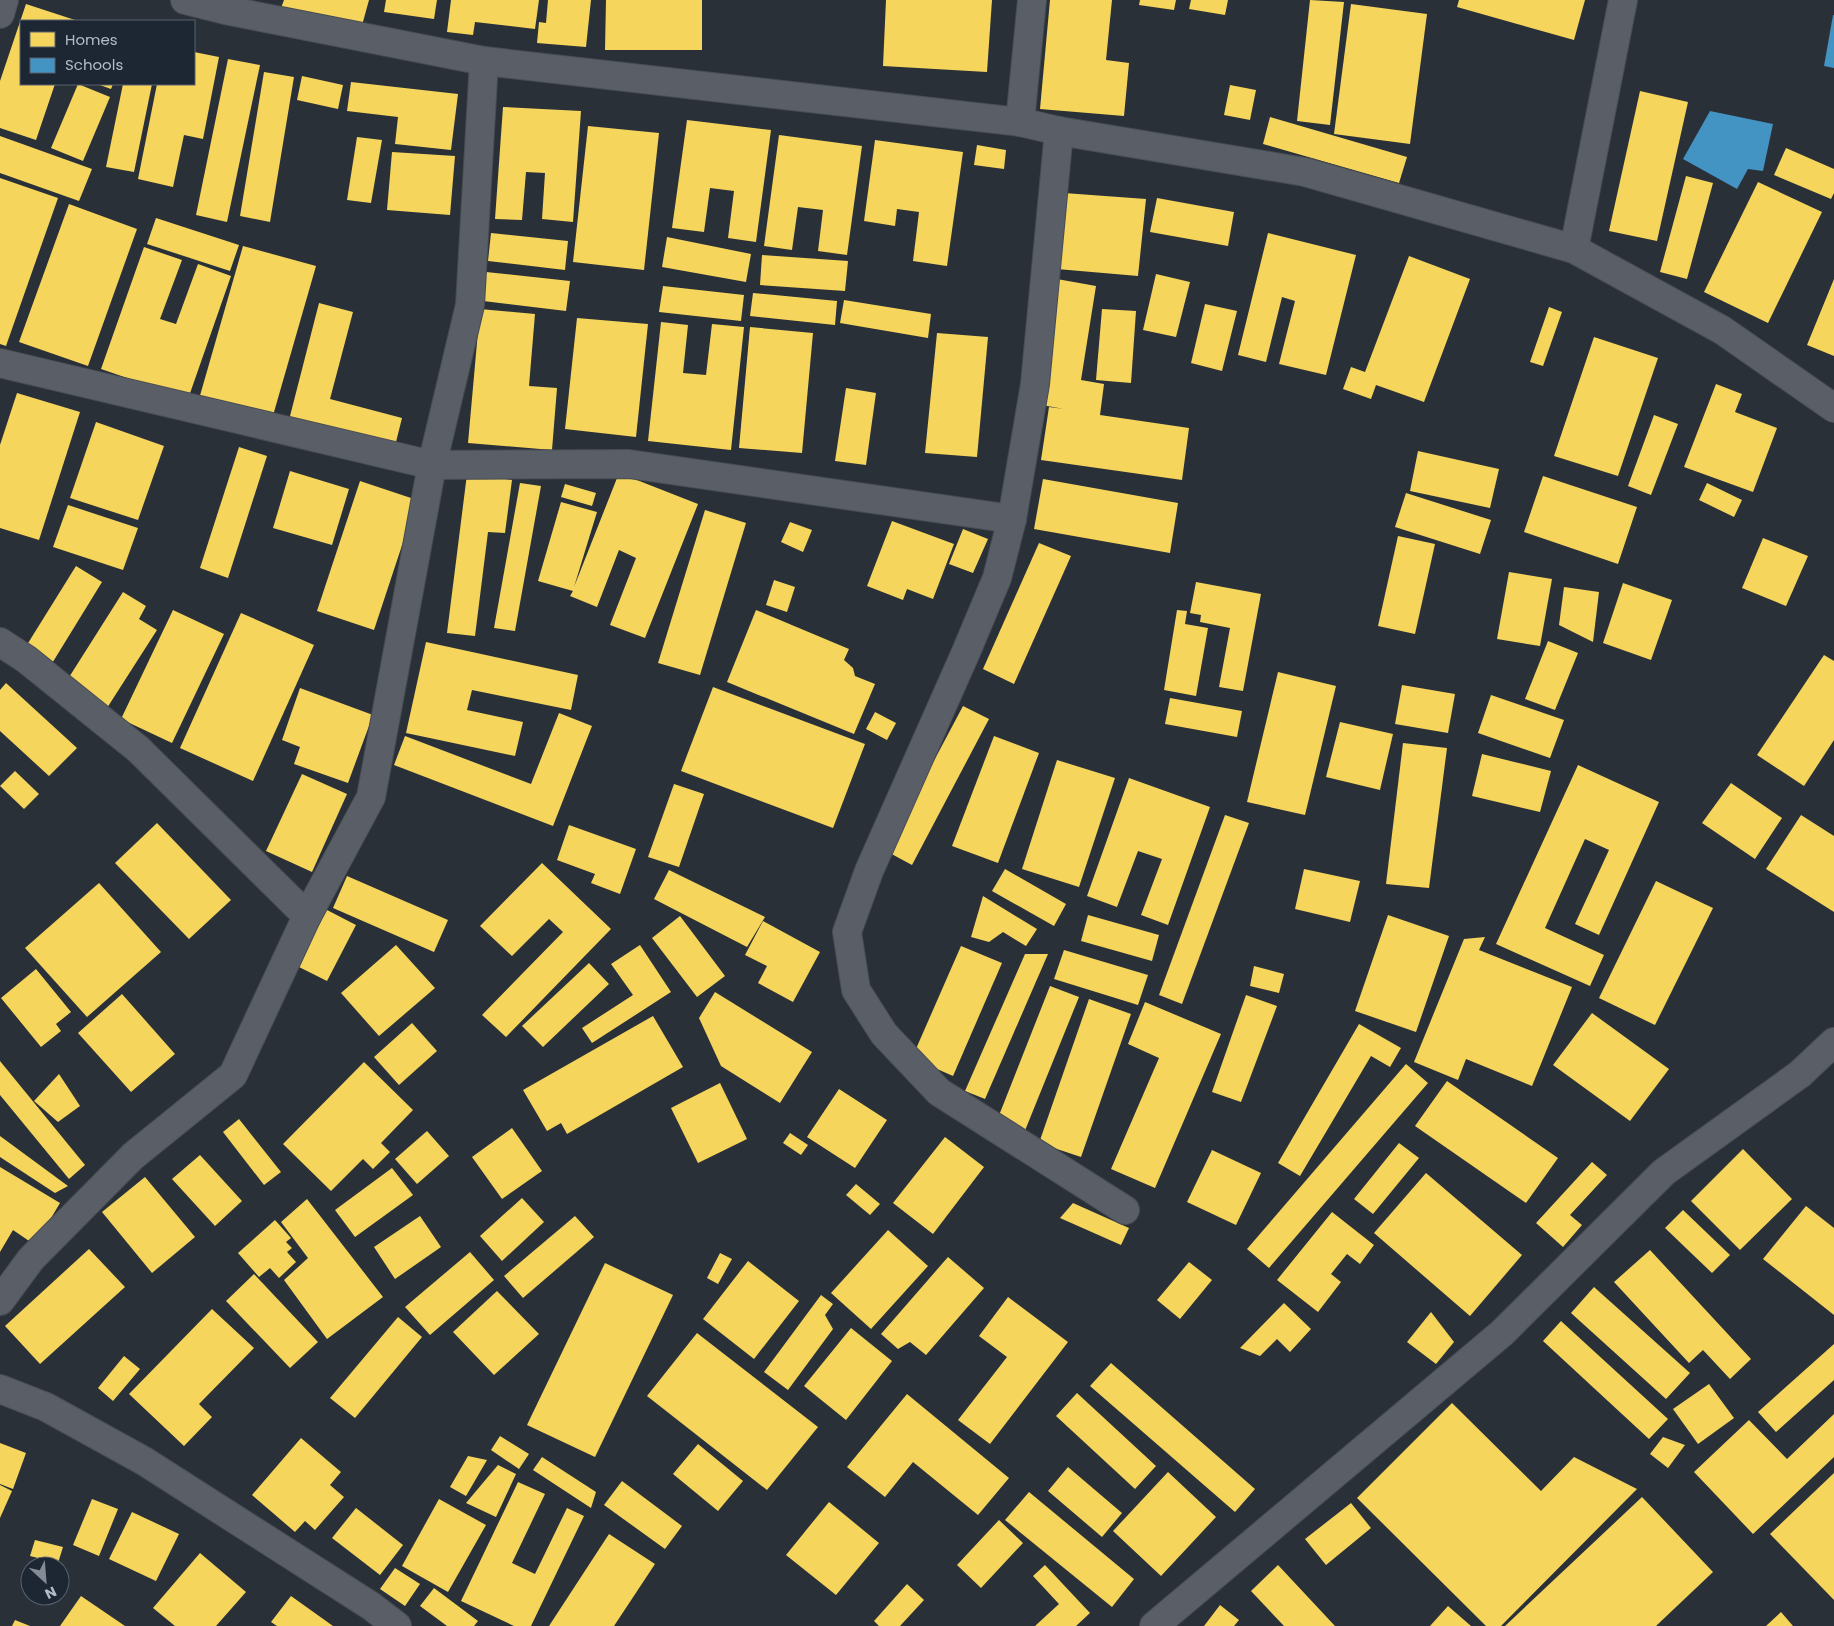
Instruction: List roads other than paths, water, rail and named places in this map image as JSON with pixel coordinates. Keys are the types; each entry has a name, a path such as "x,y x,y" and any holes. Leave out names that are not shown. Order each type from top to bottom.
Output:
{"street":[{"path":"0,14 4,0"},
{"path":"185,0 225,10 484,61 1020,122 1305,172 1574,249 1722,330 1834,408"},
{"path":"1020,122 1032,0"},
{"path":"1574,249 1623,0"},
{"path":"0,1301 31,1259 133,1156 233,1075 307,916 371,797 432,465 470,305 484,61"},
{"path":"1059,130 1035,384 1012,518 997,578 869,870 847,932 856,990 884,1034 939,1092 1125,1210"},
{"path":"0,363 432,465 629,464 1012,518"},
{"path":"0,642 26,659 138,749 307,916"},
{"path":"1154,1626 1502,1333 1664,1172 1800,1074 1834,1042"},
{"path":"0,1389 46,1407 144,1460 371,1606 397,1626"}]}
